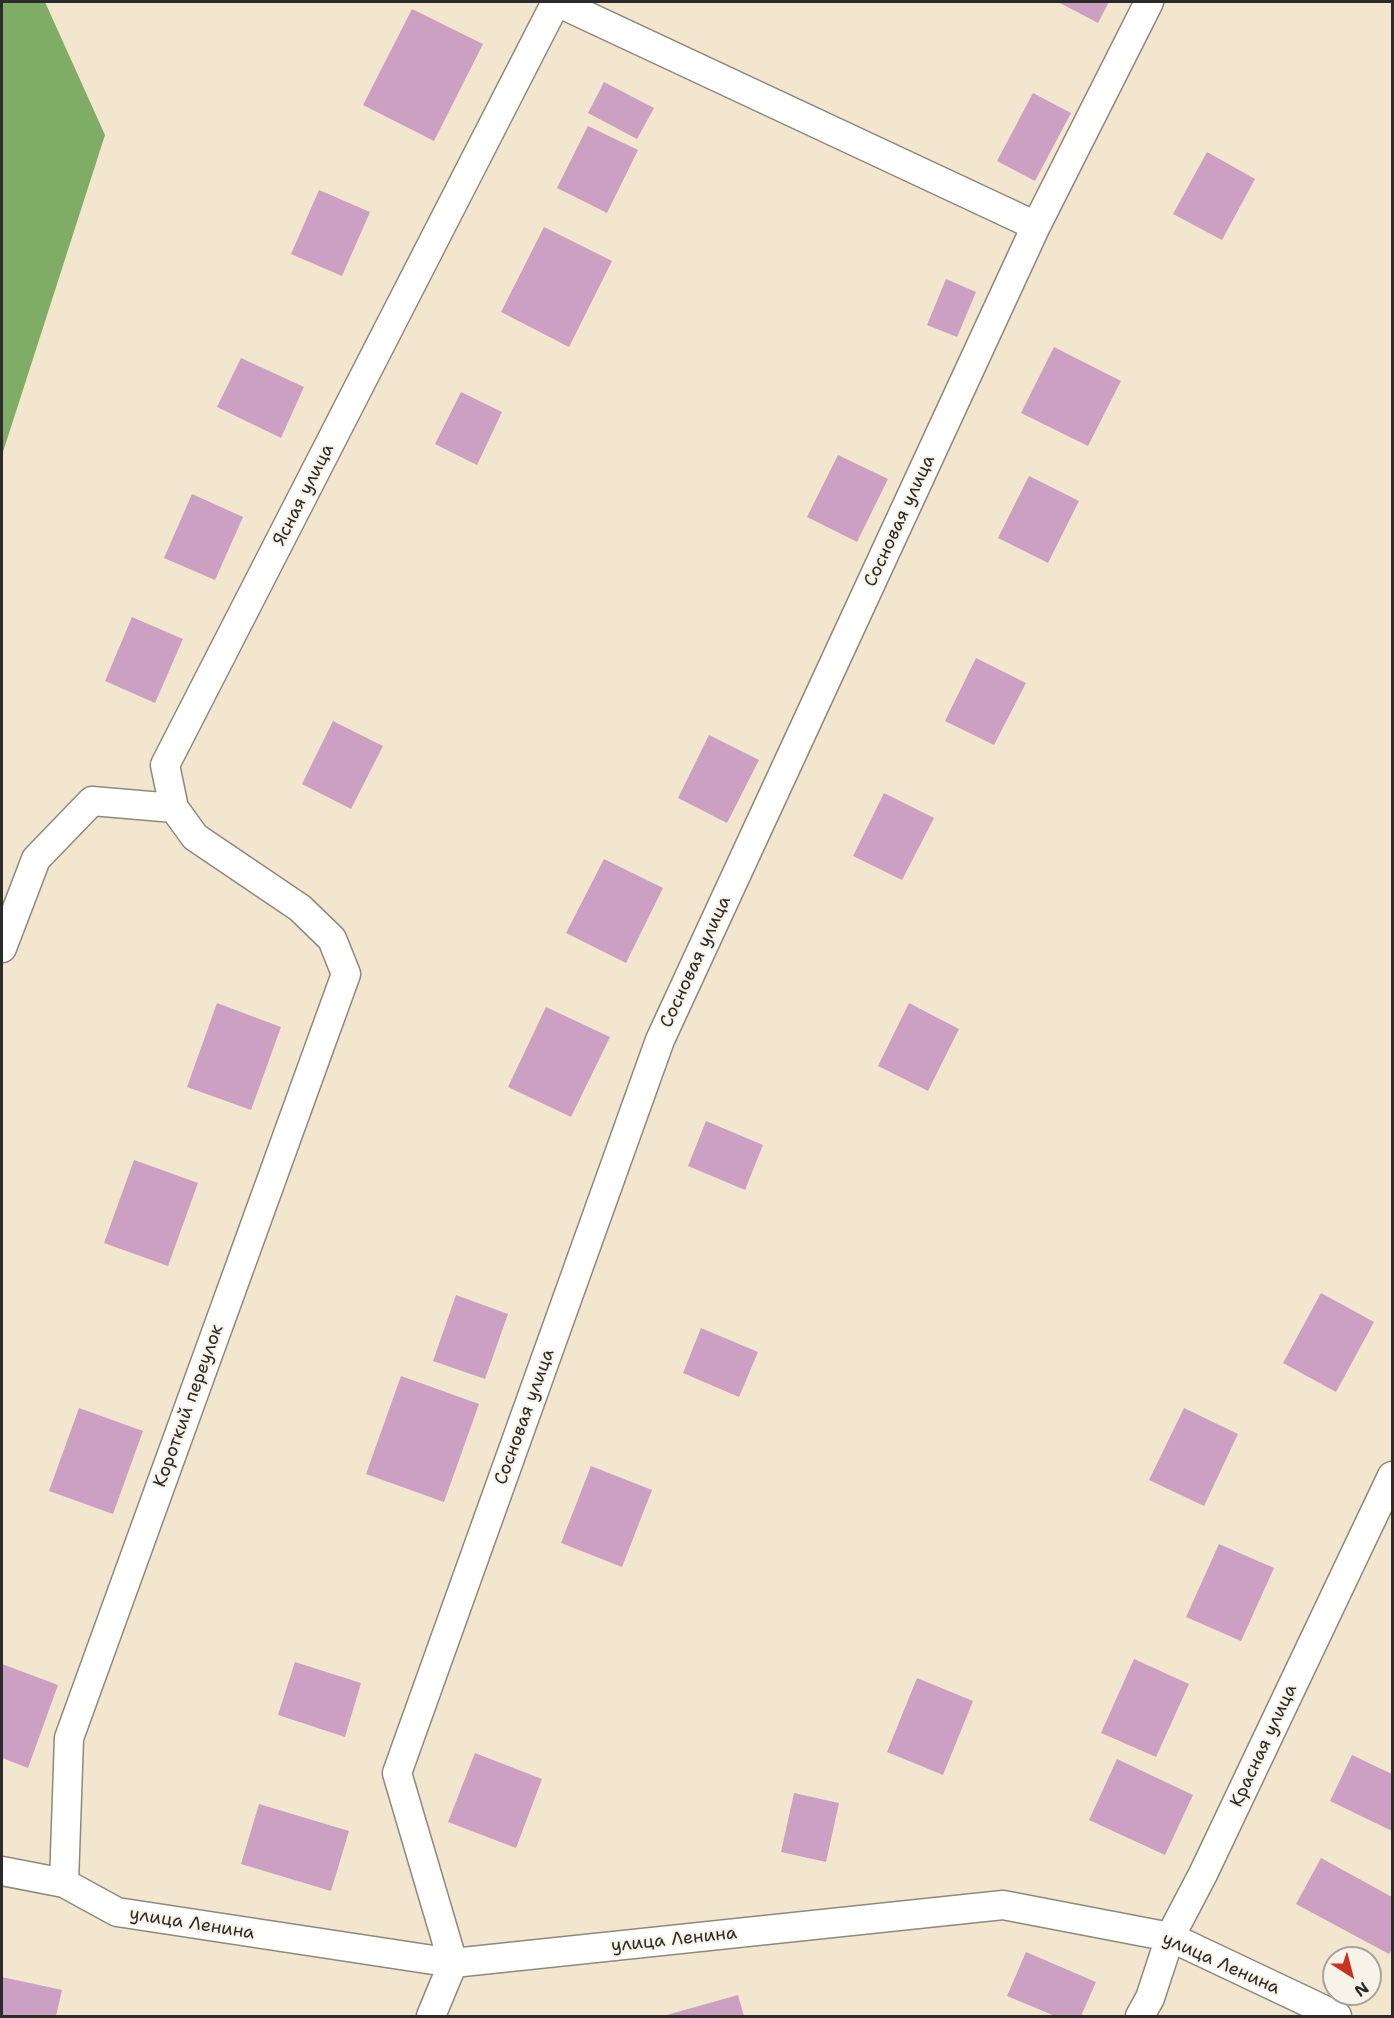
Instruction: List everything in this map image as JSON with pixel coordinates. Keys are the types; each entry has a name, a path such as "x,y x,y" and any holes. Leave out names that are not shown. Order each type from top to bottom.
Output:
{"street":[{"path":"557,2 1036,226"},
{"name":"Ясная улица","path":"332,939 300,908 195,837 174,808 165,765 557,2"},
{"name":"Сосновая улица","path":"453,1964 398,1773 660,1040 1036,226 1149,2"},
{"path":"2,948 36,859 92,801 174,808"},
{"name":"Короткий переулок","path":"64,1883 69,1738 346,974 332,939"},
{"name":"Красная улица","path":"1140,2016 1150,1998 1170,1937 1203,1874 1392,1476"},
{"name":"улица Ленина","path":"2,1871 64,1883 117,1912 453,1964 1003,1905 1170,1937 1337,2016"},
{"path":"431,2016 453,1964"}],"green space":[{"path":"2,2 45,2 105,135 2,455"}],"building":[{"path":"1058,2 1109,2 1098,23"},
{"path":"412,9 483,44 434,141 363,105"},
{"path":"604,82 654,108 637,139 588,113"},
{"path":"1033,93 1071,113 1035,181 997,161"},
{"path":"588,126 638,150 607,213 557,188"},
{"path":"1207,152 1255,179 1222,240 1173,214"},
{"path":"319,190 370,212 342,276 291,254"},
{"path":"544,227 612,261 569,347 501,312"},
{"path":"946,279 976,292 957,337 927,325"},
{"path":"1054,347 1121,381 1088,446 1021,413"},
{"path":"241,358 304,387 281,438 217,407"},
{"path":"461,392 502,412 477,465 435,444"},
{"path":"838,455 888,479 857,542 807,517"},
{"path":"1029,476 1079,501 1048,563 998,538"},
{"path":"192,494 243,517 215,580 164,558"},
{"path":"132,617 183,639 155,703 105,681"},
{"path":"976,658 1026,683 994,745 945,721"},
{"path":"333,721 383,746 351,809 302,784"},
{"path":"709,735 759,760 727,823 678,798"},
{"path":"884,793 934,818 902,880 853,856"},
{"path":"604,859 663,888 626,963 566,933"},
{"path":"217,1003 281,1027 251,1110 187,1087"},
{"path":"909,1003 959,1029 928,1091 878,1066"},
{"path":"546,1007 610,1037 571,1117 508,1087"},
{"path":"706,1121 763,1145 745,1190 688,1166"},
{"path":"134,1160 198,1183 168,1266 104,1243"},
{"path":"1321,1293 1374,1322 1336,1392 1283,1363"},
{"path":"456,1295 508,1314 485,1379 433,1361"},
{"path":"701,1328 758,1352 739,1397 683,1373"},
{"path":"401,1376 479,1404 444,1502 366,1474"},
{"path":"79,1408 143,1431 113,1514 49,1491"},
{"path":"1184,1408 1238,1434 1204,1506 1149,1480"},
{"path":"591,1466 652,1490 622,1567 561,1543"},
{"path":"1219,1544 1274,1568 1241,1641 1186,1617"},
{"path":"1134,1659 1189,1684 1156,1757 1101,1733"},
{"path":"295,1662 361,1683 345,1737 278,1715"},
{"path":"2,1664 58,1685 28,1768 2,1758"},
{"path":"917,1678 973,1701 943,1775 887,1752"},
{"path":"475,1753 542,1779 516,1848 448,1822"},
{"path":"1352,1755 1392,1774 1392,1831 1330,1801"},
{"path":"1117,1759 1193,1795 1165,1855 1089,1820"},
{"path":"794,1793 839,1803 826,1862 781,1852"},
{"path":"259,1804 349,1831 331,1891 241,1864"},
{"path":"1321,1858 1392,1897 1392,1949 1389,1954 1382,1950 1382,1946 1374,1946 1296,1904"},
{"path":"1026,1952 1096,1982 1081,2016 1055,2016 1007,1996"},
{"path":"2,1977 62,1990 56,2016 2,2016"},
{"path":"738,1995 744,2016 663,2016"}]}
